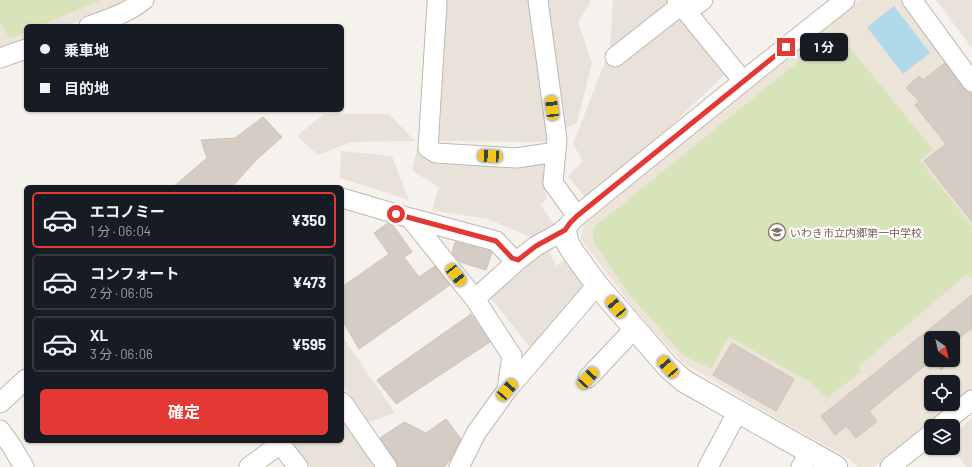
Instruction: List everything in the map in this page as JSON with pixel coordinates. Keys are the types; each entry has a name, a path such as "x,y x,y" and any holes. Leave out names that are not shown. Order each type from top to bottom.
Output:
{"street":[{"path":"95,24 120,15 144,0"},
{"path":"538,0 557,139 553,183 571,223 567,242 572,252 597,285 634,328 668,367 684,381 738,411 806,459 836,467"},
{"path":"615,57 682,6 703,0"},
{"path":"475,299 518,260 571,223 742,81 845,0"},
{"path":"912,0 972,82"},
{"path":"437,3 428,148 436,153 516,158 556,152"},
{"path":"682,6 742,81"},
{"path":"0,58 24,50"},
{"path":"344,199 496,241 512,258 518,260"},
{"path":"410,218 475,299 512,356 507,390"},
{"path":"459,467 476,433 507,390 597,285"},
{"path":"588,378 634,328"},
{"path":"0,403 24,381"},
{"path":"949,419 972,400"},
{"path":"344,405 387,467"},
{"path":"708,467 738,411"},
{"path":"0,430 12,445 24,467"},
{"path":"890,467 924,440"},
{"path":"249,467 278,443"},
{"path":"280,443 298,467"}],"shaded area":[{"path":"0,0 132,0 125,5 71,24 24,24 24,41 0,49"},
{"path":"441,0 535,0 550,142 438,141"},
{"path":"541,0 591,0 578,22 592,63 577,123 562,129"},
{"path":"613,0 667,0 726,73 590,203 568,176 583,161 573,144 610,49"},
{"name":"いわき市立内郷第一中学校","path":"861,0 904,0 972,91 972,389 960,399 960,375 924,375 924,411 944,411 934,419 924,419 924,427 874,467 859,467 849,459 760,409 681,361 635,310 581,239 584,224"},
{"path":"936,0 972,0 972,48"},
{"path":"324,114 389,114 415,141 351,142 318,155 297,136"},
{"path":"417,148 523,157 544,162 546,200 540,205 555,225 533,238 488,219 432,210 439,187 412,171"},
{"path":"341,151 392,156 409,200 340,178"},
{"path":"549,251 556,266 570,256 587,283 534,352 489,296 520,264"},
{"path":"344,339 395,413 369,422 344,386"},
{"path":"344,416 380,467 310,467 292,443 344,443"},
{"path":"972,418 972,467 966,467 957,455 960,455 960,429"}],"green space":[{"path":"0,0 101,0 44,24 24,24 24,33 10,39 0,23"},
{"name":"いわき市立内郷第一中学校","path":"836,31 933,149 920,160 972,226 972,279 967,274 859,366 861,372 827,398 808,381 729,337 711,369 684,356 627,292 593,241 593,228"}],"water":[{"path":"894,6 930,53 903,74 867,27"}],"building":[{"path":"945,63 963,88 972,94 972,222 924,161 946,144 915,105 919,101 906,88 919,76 923,80"},
{"path":"263,117 282,137 256,160 234,185 175,185 207,158 201,140 235,138"},
{"path":"388,223 393,225 412,252 404,257 419,277 435,266 450,285 359,349 344,323 344,286 389,254 374,233"},
{"path":"455,242 492,252 486,270 460,262 452,253"},
{"path":"972,295 972,328 960,337 960,331 927,331"},
{"path":"471,314 490,342 396,404 377,380"},
{"path":"924,333 924,366 869,411 877,421 856,438 846,426 835,435 821,416"},
{"path":"732,343 794,379 776,411 713,375"},
{"path":"446,419 461,439 450,460 444,467 398,467 396,461 380,438 404,422 426,433"}],"place":[{"name":"いわき市立内郷第一中学校","path":"777,232"}],"route":[{"path":"396,214 496,241 512,258 518,260 536,246 565,230 577,216 786,47"}]}
